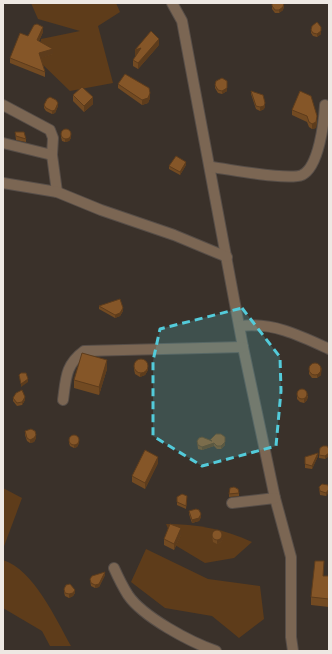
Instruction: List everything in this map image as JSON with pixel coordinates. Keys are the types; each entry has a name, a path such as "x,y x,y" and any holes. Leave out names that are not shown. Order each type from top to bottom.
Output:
{"street":[{"path":"172,3 182,21 241,326 243,347 275,498 291,557 290,637 293,651"},
{"path":"3,105 50,130 53,138 52,155 58,192"},
{"path":"211,166 283,176 301,176 308,171 318,150 325,105"},
{"path":"3,142 52,155"},
{"path":"3,183 58,192 101,210 174,235 227,258"},
{"path":"241,326 254,324 291,331 329,349"},
{"path":"63,400 70,365 74,358 84,351 243,347"},
{"path":"232,502 275,498"},
{"path":"114,568 128,595 139,607 198,645 216,651"}],"highlighted area":[{"path":"242,308 280,357 281,391 276,446 202,466 153,436 153,361 160,329"}],"shaded area":[{"path":"31,3 116,3 120,12 98,26 113,83 70,91 40,62 41,39 80,31 38,19"},
{"path":"3,488 22,498 3,549"},
{"path":"166,524 210,528 242,537 252,542 234,558 205,563 175,545"},
{"path":"146,549 208,579 260,586 264,619 239,638 212,616 165,608 131,582"},
{"path":"3,560 14,565 34,584 51,609 71,646 50,646 42,631 3,608"}],"building":[{"path":"272,3 284,3 283,7 279,10 275,10"},
{"path":"317,22 321,27 321,31 317,34 313,33 311,30 312,26"},
{"path":"37,24 43,27 37,40 53,49 39,53 45,72 10,58 20,33 28,36 34,25"},
{"path":"151,31 159,39 138,63 133,60 141,48 135,50"},
{"path":"125,74 149,88 150,93 148,98 142,100 118,84"},
{"path":"222,78 227,81 227,88 222,91 218,90 215,85 216,81"},
{"path":"82,87 93,97 84,106 73,95"},
{"path":"251,91 263,95 265,103 264,106 256,106"},
{"path":"300,91 311,96 317,116 316,122 312,124 309,122 307,116 292,110"},
{"path":"50,97 58,103 55,110 52,111 44,105"},
{"path":"64,129 68,129 71,134 68,139 64,139 61,136 61,132"},
{"path":"15,132 24,132 26,139 16,136"},
{"path":"176,156 186,162 180,172 169,166"},
{"path":"120,299 123,308 120,313 115,315 99,306"},
{"path":"82,353 107,360 99,387 74,380"},
{"path":"141,359 146,361 148,366 146,371 141,373 136,371 134,366 136,361"},
{"path":"313,363 317,363 321,369 317,375 313,375 309,371 309,367"},
{"path":"21,373 26,373 28,379 21,384 19,375"},
{"path":"300,389 304,389 306,390 306,398 300,399 297,396 297,392"},
{"path":"22,390 25,397 22,402 17,403 13,398 16,393"},
{"path":"31,429 35,431 36,435 30,440 27,438 25,431"},
{"path":"216,434 221,434 225,437 225,442 221,446 217,446 214,443 202,447 198,445 197,441 199,438 202,437 212,441 210,440"},
{"path":"72,435 76,435 79,440 76,445 72,445 69,442 69,438"},
{"path":"327,446 329,449 329,453 325,456 319,455 320,448"},
{"path":"145,450 158,457 145,483 132,476"},
{"path":"318,453 312,466 305,464 305,457"},
{"path":"322,484 328,485 329,489 326,493 320,491 319,487"},
{"path":"234,487 238,489 239,493 229,494 230,488"},
{"path":"182,494 187,496 186,506 177,502 177,497"},
{"path":"196,509 199,510 201,514 199,518 192,520 189,511"},
{"path":"170,524 181,528 174,544 164,539"},
{"path":"215,530 219,530 221,531 221,539 215,540 212,537 212,533"},
{"path":"315,561 324,561 323,576 329,576 329,599 311,597"},
{"path":"105,572 99,584 95,585 91,583 90,579 92,576"},
{"path":"70,584 75,590 73,593 65,593 64,589 66,585"}]}
